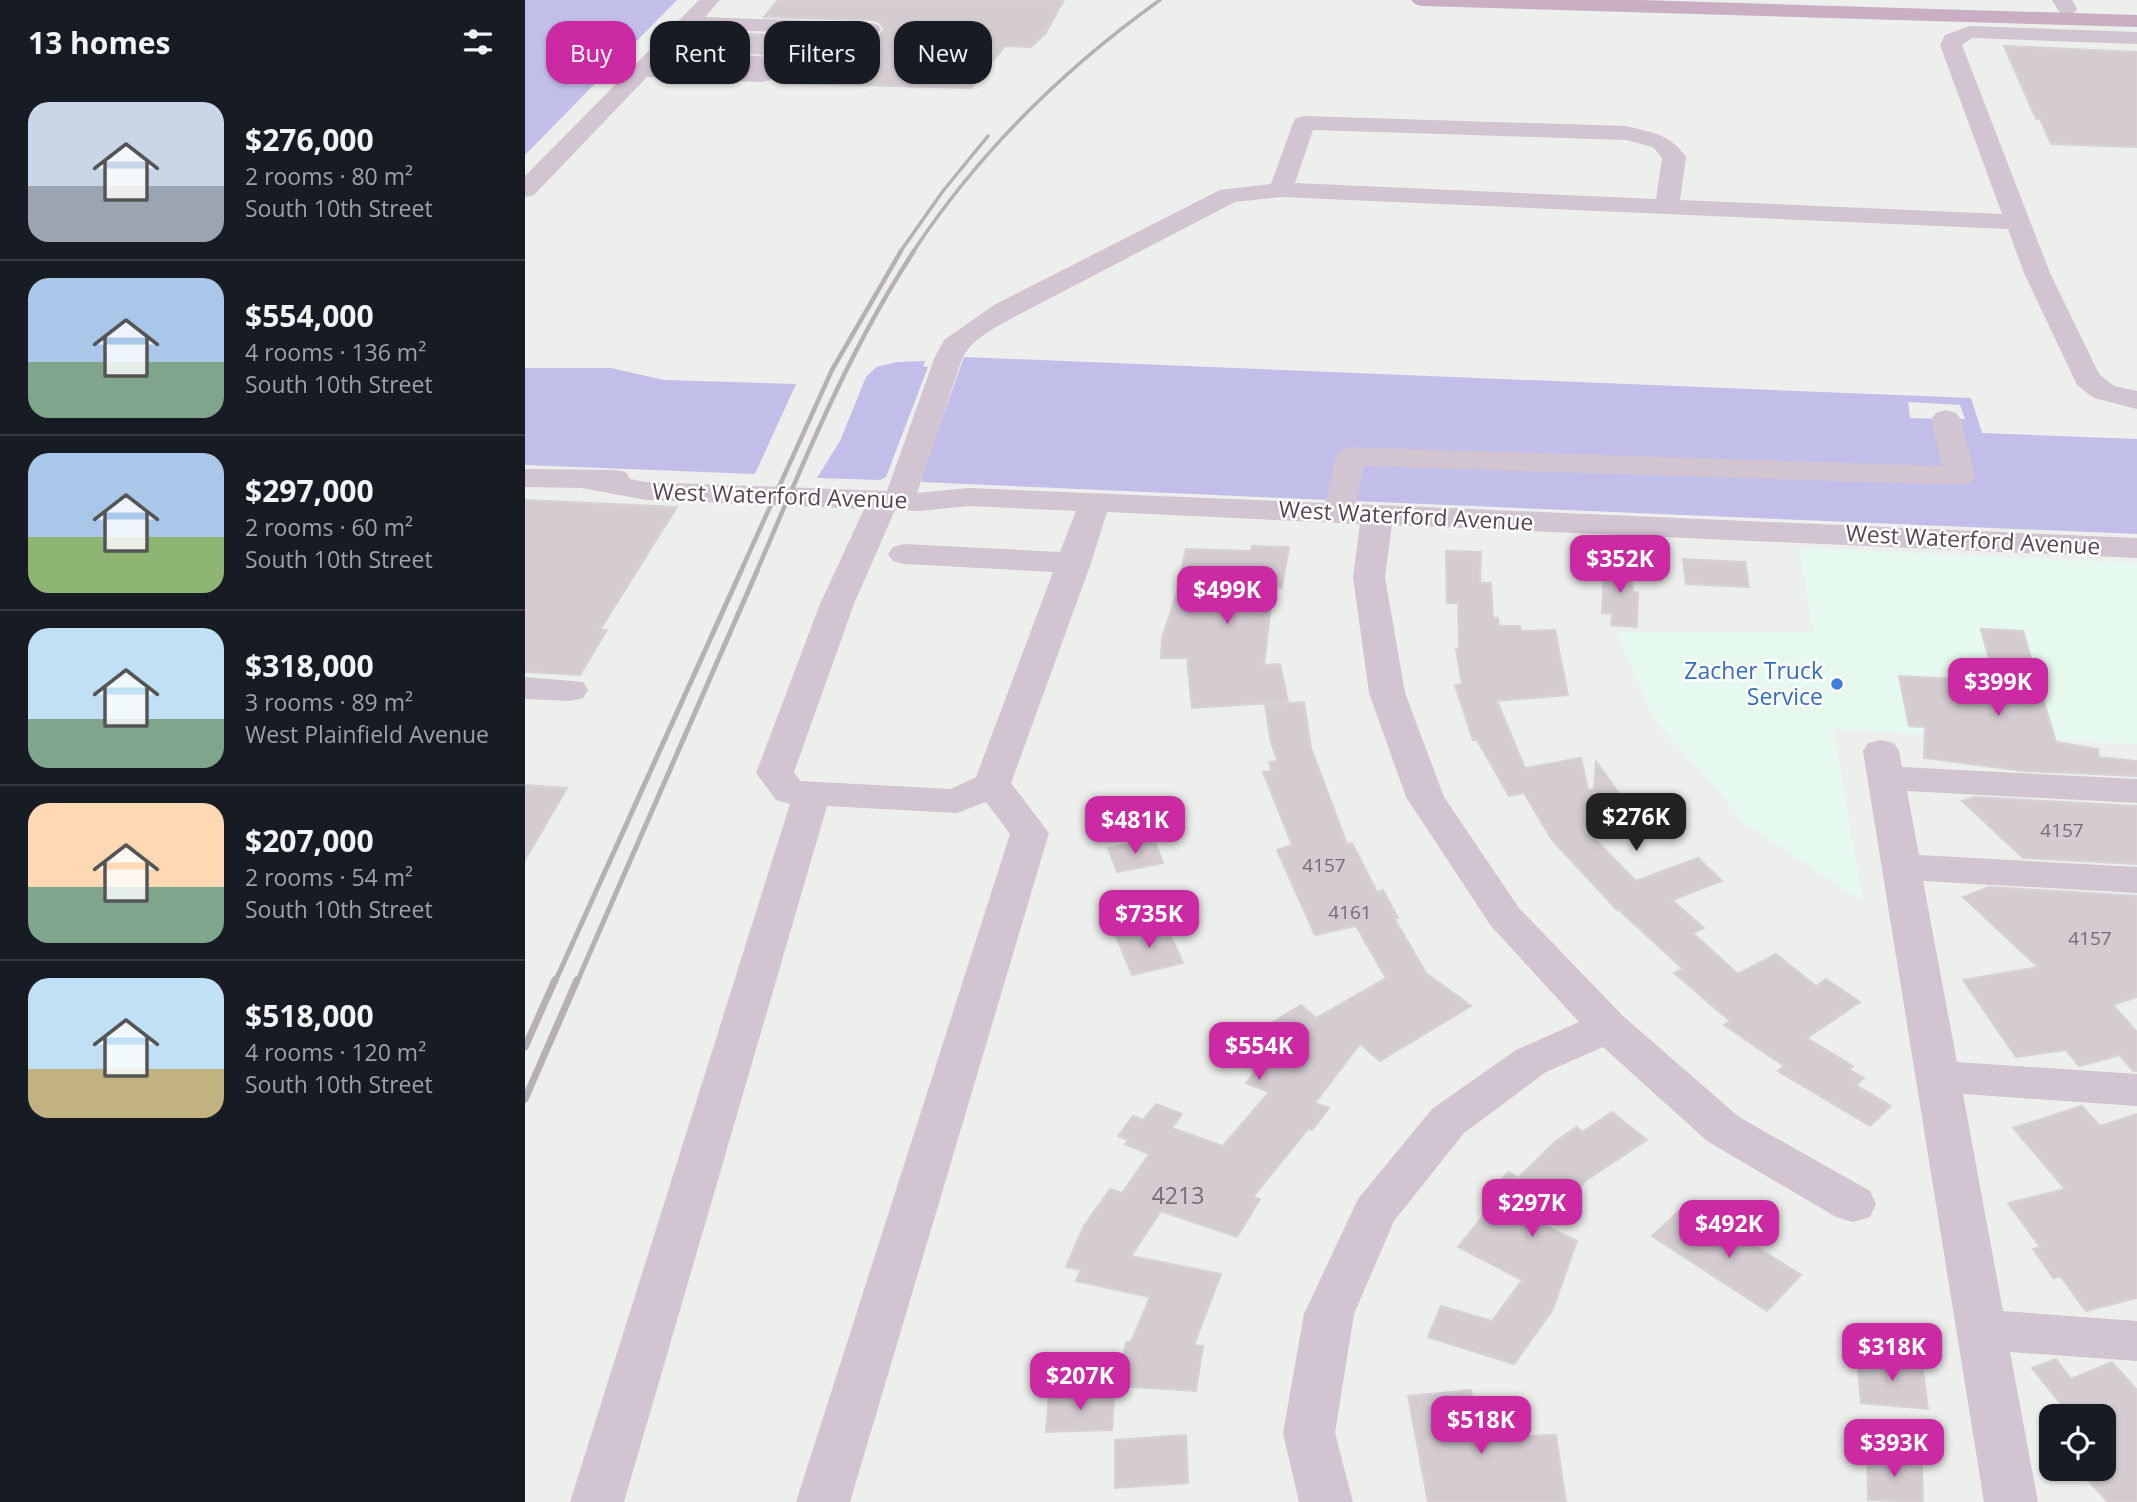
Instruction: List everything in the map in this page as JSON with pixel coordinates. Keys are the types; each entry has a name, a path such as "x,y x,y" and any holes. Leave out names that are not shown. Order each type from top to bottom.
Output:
{"main road":[{"path":"1422,0 2137,21"},
{"path":"1710,0 1983,18 2064,5 2137,11"}],"street":[{"path":"690,21 710,0"},
{"path":"2137,38 1983,18 1952,39 1951,45 2037,273 2087,379 2104,391 2137,400"},
{"path":"525,190 650,62"},
{"path":"1281,190 1304,123 1626,133 1661,142 1674,157 1667,208"},
{"path":"1095,502 1075,563 992,784 957,801 789,792 775,773 838,604 896,496 954,346 1004,311 1229,195 1281,190 2017,222"},
{"path":"1338,513 1351,456 1960,476 1946,419"},
{"name":"West Waterford Avenue","path":"525,478 592,481 646,491 969,497 2137,548"},
{"path":"1377,514 1369,577 1387,693 1425,797 1505,917 1608,1027 1723,1129 1853,1204"},
{"path":"904,554 1075,563"},
{"path":"525,688 570,690"},
{"path":"2011,1502 1883,765 2137,791"},
{"path":"823,1502 1030,833 992,784"},
{"path":"597,1502 812,793"},
{"path":"1900,867 2137,880"},
{"path":"1326,1502 1309,1433 1311,1420 1329,1314 1375,1212 1448,1121 1531,1061 1608,1027"},
{"path":"1937,1077 2137,1090"},
{"path":"1980,1330 2137,1341"}],"shaded area":[{"path":"525,0 677,0 656,21 650,21 650,28 636,42 636,21 546,21 546,84 595,84 525,155"},
{"path":"964,357 1971,398 1982,433 2137,439 2137,534 1353,501 1357,460 1968,480 1954,419 1965,419 1960,405 1908,402 1910,418 1940,419 1952,473 1344,453 1328,500 922,482 921,478"},
{"path":"925,361 923,366 928,367 886,477 880,480 817,478 840,441 866,377 876,367 897,362"},
{"path":"525,368 611,368 664,380 796,384 755,474 525,465"},
{"path":"1799,548 2137,563 2137,744 1833,729 1863,902 1742,821 1722,794 1655,721 1617,632 1813,632"}],"building":[{"path":"778,0 1064,0 1045,34 1031,47 1005,46 992,62 992,21 894,21 894,84 974,84 971,88 820,84 880,84 880,35 884,29 880,21 764,17"},
{"path":"750,34 764,34 764,54 750,53"},
{"path":"2004,46 2137,52 2137,147 2051,144 2040,119 2036,119"},
{"path":"525,500 677,507 600,630 607,630 580,675 525,672"},
{"path":"1252,546 1289,547 1282,588 1273,587 1264,665 1280,664 1288,702 1192,708 1187,658 1161,658 1162,638 1176,595 1186,549 1251,551"},
{"path":"1446,551 1481,552 1480,583 1491,583 1493,618 1498,618 1499,626 1520,626 1521,631 1555,630 1568,695 1497,701 1525,768 1581,758 1588,790 1594,789 1596,761 1635,816 1583,827 1636,881 1698,858 1722,881 1672,900 1704,928 1693,933 1738,974 1776,954 1816,986 1826,979 1860,1002 1807,1038 1853,1066 1849,1069 1864,1078 1856,1085 1891,1106 1870,1126 1778,1071 1784,1066 1724,1025 1730,1021 1674,973 1683,969 1617,910 1552,840 1524,793 1509,796 1477,740 1473,740 1455,685 1462,684 1456,649 1459,649 1458,603 1447,603"},
{"path":"1683,559 1745,562 1749,587 1686,584"},
{"path":"1604,564 1631,565 1633,592 1638,592 1637,627 1611,625 1612,614 1602,613"},
{"path":"1981,629 2023,631 2056,742 2098,749 2099,757 2137,761 2137,776 2024,771 1924,758 1925,727 1909,726 1899,676 1995,681"},
{"path":"1304,702 1311,748 1347,844 1352,843 1377,892 1383,890 1398,918 1394,918 1426,973 1471,1006 1380,1061 1360,1044 1315,1103 1329,1108 1312,1130 1308,1129 1253,1197 1260,1199 1237,1237 1161,1211 1131,1256 1221,1274 1194,1345 1203,1346 1196,1391 1118,1386 1126,1342 1131,1342 1150,1297 1076,1281 1081,1270 1066,1267 1084,1226 1110,1189 1122,1193 1149,1154 1125,1144 1128,1140 1118,1136 1133,1116 1143,1120 1156,1104 1182,1114 1172,1128 1223,1146 1269,1092 1246,1083 1285,1032 1273,1022 1301,1005 1316,1018 1386,978 1356,926 1315,935 1277,850 1292,845 1263,772 1272,771 1269,762 1278,761 1271,743 1265,705"},
{"path":"525,785 567,788 525,860"},
{"path":"1974,797 2137,806 2137,864 2023,858 1962,801"},
{"path":"1154,839 1163,863 1117,872 1108,848"},
{"path":"1989,887 2137,896 2137,997 2113,1005 2137,1032 2137,1071 2133,1071 2120,1055 2079,1066 2066,1050 2016,1057 1963,980 2038,967 1963,897"},
{"path":"1166,925 1183,963 1132,975 1116,936"},
{"path":"2082,1106 2100,1126 2137,1114 2137,1298 2086,1311 2061,1277 2053,1278 2033,1249 2040,1247 2008,1203 2065,1189 2013,1128"},
{"path":"1612,1112 1647,1140 1588,1179 1542,1224 1577,1241 1552,1311 1514,1364 1428,1337 1441,1306 1492,1321 1522,1280 1458,1247 1495,1201 1485,1194 1509,1172 1518,1178 1557,1140 1577,1127 1582,1132"},
{"path":"1680,1210 1728,1240 1735,1233 1801,1275 1767,1311 1652,1236"},
{"path":"1857,1357 1922,1363 1928,1409 1861,1403"},
{"path":"2056,1359 2071,1379 2112,1362 2137,1390 2137,1502 2108,1502 2088,1481 2116,1481 2116,1404 2060,1404 2032,1368"},
{"path":"1471,1390 1480,1438 1556,1435 1566,1502 1428,1502 1408,1396"},
{"path":"1114,1393 1112,1430 1046,1432 1049,1394"},
{"path":"1186,1435 1188,1483 1115,1488 1115,1440"},
{"path":"1867,1454 1922,1462 1923,1502 1868,1500"}],"railway":[{"path":"913,252 966,180 1024,115 1089,55 1160,0"},
{"path":"900,252 943,191 988,136"},
{"path":"740,573 832,370 901,251"},
{"path":"756,573 847,368 914,251"},
{"path":"555,982 741,571"},
{"path":"577,982 757,571"},
{"path":"525,1047 555,980"},
{"path":"525,1099 577,980"}],"place":[{"name":"Zacher Truck Service","path":"1837,684"}]}
